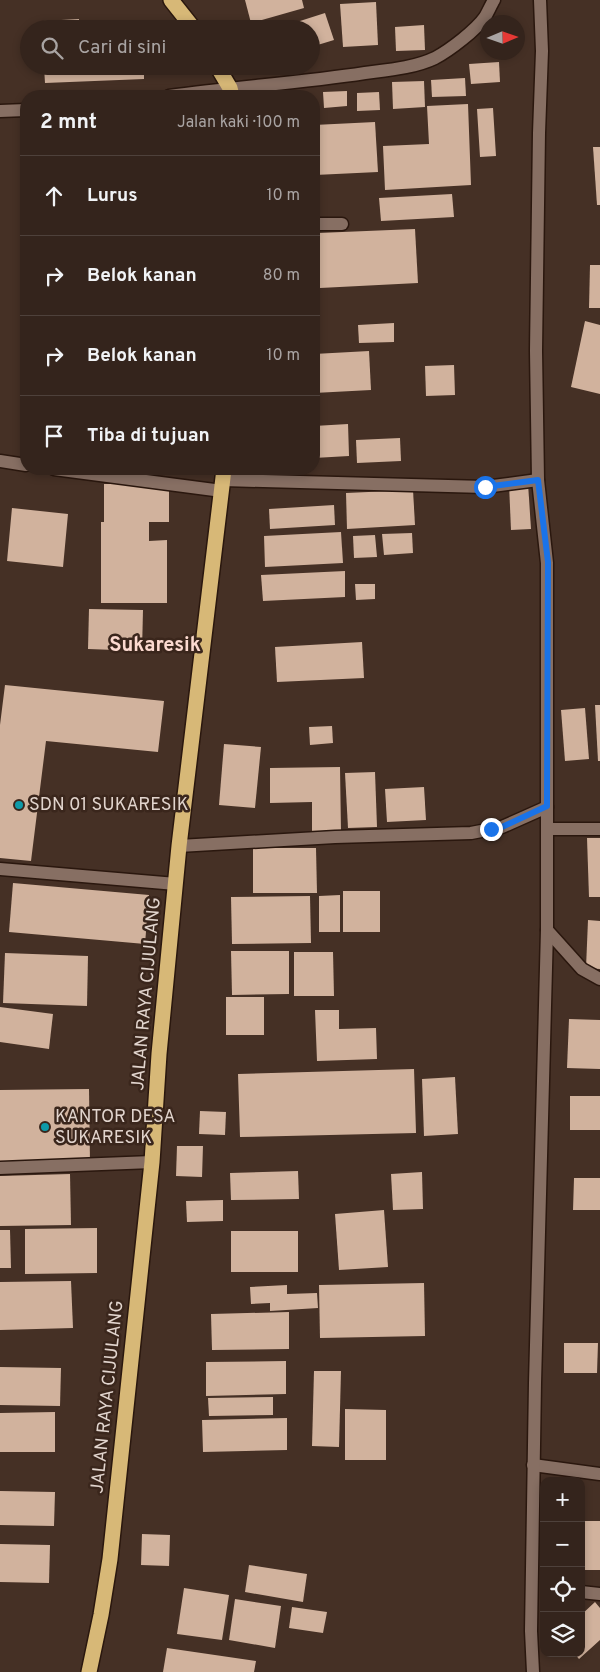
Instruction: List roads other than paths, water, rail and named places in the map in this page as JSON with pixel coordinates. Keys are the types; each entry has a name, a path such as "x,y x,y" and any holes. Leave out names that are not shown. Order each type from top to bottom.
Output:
{"highway":[{"path":"171,0 187,20"},
{"path":"222,75 230,90"},
{"name":"JALAN RAYA CIJULANG","path":"89,1672 102,1615 110,1559 152,1162 159,1054 176,884 223,480"}],"street":[{"path":"484,0 484,15"},
{"path":"486,15 494,0"},
{"path":"533,1672 531,1631 538,1586 534,1465 548,829 548,562 538,480 536,352 542,51 540,0"},
{"path":"243,90 408,67 435,58 456,44 480,22"},
{"path":"0,111 20,110"},
{"path":"320,224 342,224"},
{"path":"0,462 20,464"},
{"path":"146,475 223,480 485,487 538,480"},
{"path":"180,846 334,837 471,834 502,827 547,806"},
{"path":"548,829 600,829"},
{"path":"0,870 176,884"},
{"path":"547,930 582,969 600,978"},
{"path":"0,1168 152,1162"},
{"path":"534,1465 600,1474"},
{"path":"585,1592 600,1594"}],"place":[{"name":"SDN 01 SUKARESIK","path":"19,805"},
{"name":"KANTOR DESA SUKARESIK","path":"45,1127"}],"district":[{"name":"Sukaresik","path":"155,646"}]}
